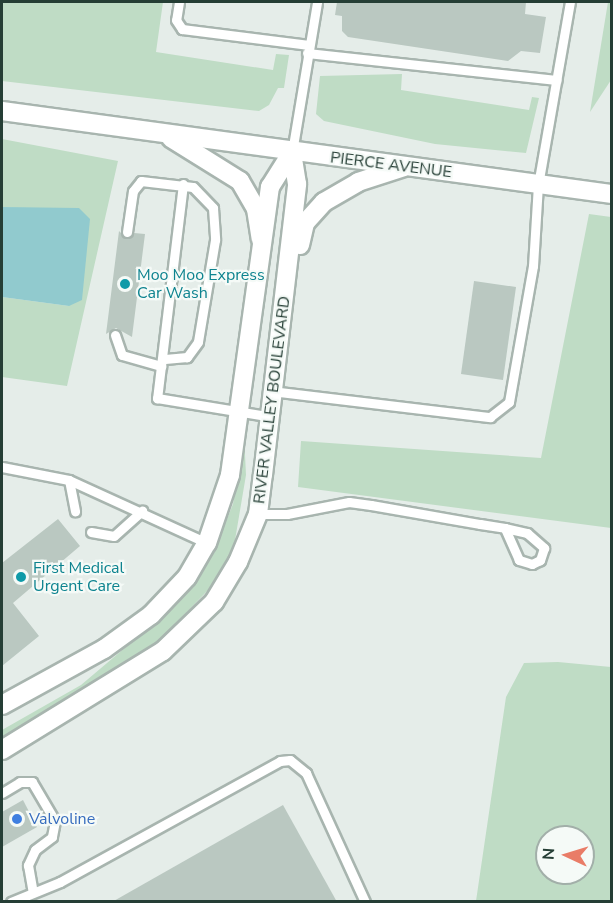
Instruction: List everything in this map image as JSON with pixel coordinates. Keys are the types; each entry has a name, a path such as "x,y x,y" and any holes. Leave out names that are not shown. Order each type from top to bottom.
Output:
{"street":[{"name":"PIERCE AVENUE","path":"2,111 170,137 612,194"},
{"name":"PIERCE AVENUE","path":"170,137 240,181 256,209 261,239"},
{"name":"RIVER VALLEY BOULEVARD","path":"2,705 104,649 151,615 187,576 207,543 230,475 270,187 292,152"},
{"name":"RIVER VALLEY BOULEVARD","path":"2,750 135,672 192,626 228,580 258,514 267,416 286,286 297,184 292,152"},
{"name":"RIVER VALLEY BOULEVARD","path":"286,286 312,213 339,190 404,167"}],"lane":[{"path":"179,2 176,20 182,28 308,49 557,80"},
{"path":"292,152 317,2"},
{"path":"271,391 490,417 509,402 533,266 538,184 570,2"},
{"path":"115,335 122,355 162,363 188,357 198,342 215,240 215,219 209,202 183,184 137,182 128,232"},
{"path":"183,184 157,398 267,416"},
{"path":"2,467 69,480 142,511 207,543"},
{"path":"69,480 75,511"},
{"path":"258,514 287,514 349,502 505,528 536,537 544,548 540,560 532,564 519,560 505,528"},
{"path":"91,532 114,536 142,511"},
{"path":"11,902 279,761 290,760 306,773 365,902"},
{"path":"2,793 20,782 32,782 55,821 52,837 35,850 28,865 33,892"}],"green space":[{"path":"2,2 163,2 156,52 273,70 276,54 289,55 284,88 278,88 269,105 259,111 2,81"},
{"path":"608,2 612,2 611,80 590,112"},
{"path":"402,74 401,90 529,110 532,97 539,98 526,153 435,144 324,121 316,114 320,76"},
{"path":"2,139 118,161 67,386 2,377 2,297 69,306 40,210 2,207"},
{"path":"589,214 611,217 611,528 298,487 301,441 541,458"},
{"path":"244,434 246,475 234,546 213,585 152,648 2,737 2,730 81,685 178,603 217,544 233,504"},
{"path":"558,662 611,667 611,901 476,901 506,697 524,663"}],"water":[{"path":"2,207 79,208 90,219 82,300 69,306 2,297"}],"building":[{"path":"337,2 526,2 525,14 546,17 540,53 521,51 508,61 348,37 342,31 342,16 335,15"},
{"name":"Moo Moo Express Car Wash","path":"119,231 127,239 134,233 145,234 132,337 116,328 106,334"},
{"path":"474,281 516,287 503,380 461,374"},
{"name":"First Medical Urgent Care","path":"58,519 80,546 13,603 39,636 2,666 2,563"},
{"name":"Valvoline","path":"23,800 37,827 2,847 2,812"},
{"path":"283,805 337,902 112,902"}],"place":[{"name":"Moo Moo Express Car Wash","path":"125,284"},
{"name":"First Medical Urgent Care","path":"21,577"},
{"name":"Valvoline","path":"17,819"}]}
